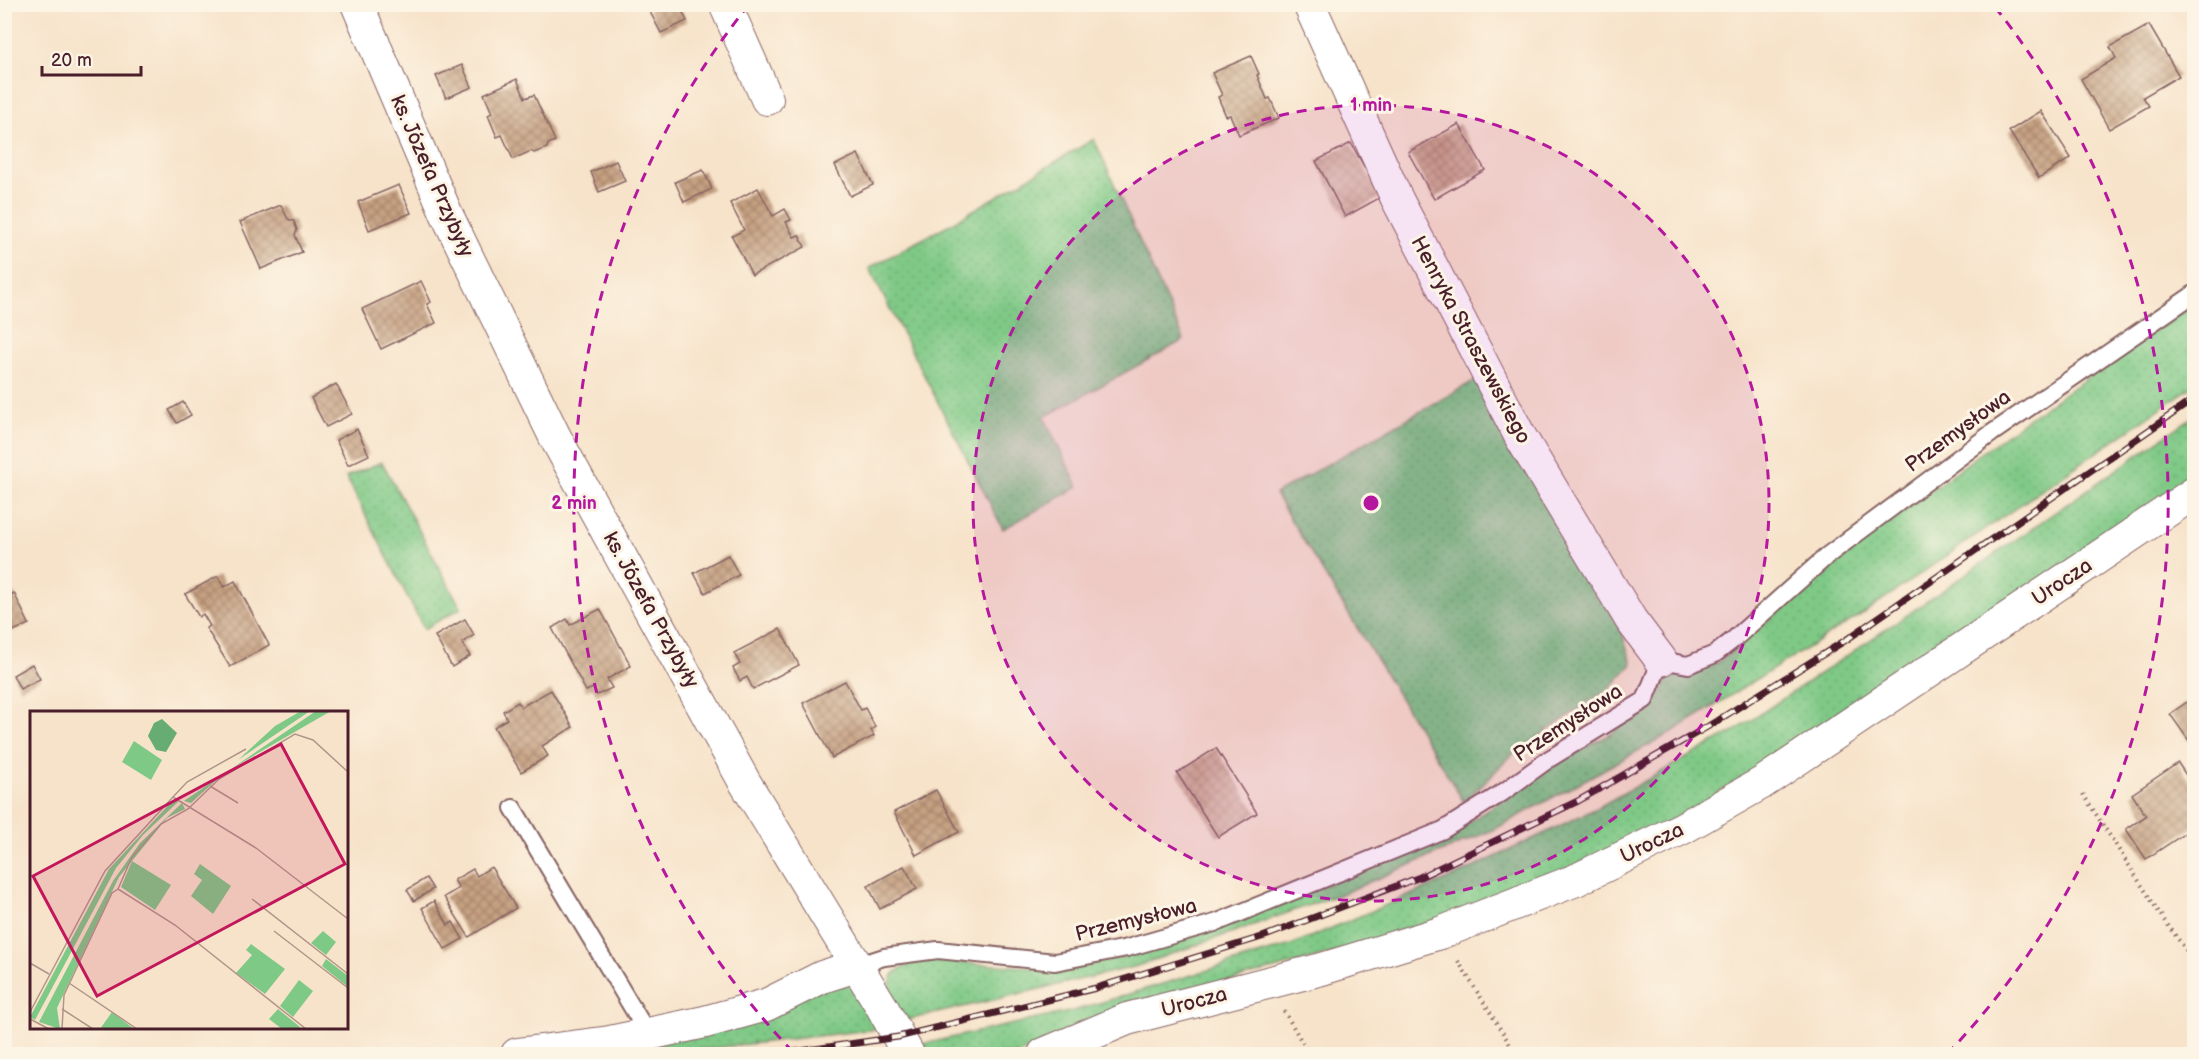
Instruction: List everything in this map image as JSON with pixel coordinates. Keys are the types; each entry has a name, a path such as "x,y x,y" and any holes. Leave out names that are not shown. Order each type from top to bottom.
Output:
{"street":[{"name":"ks. Józefa Przybyły","path":"357,4 447,215 555,437 744,781 903,1046"},
{"path":"725,4 767,99"},
{"name":"Henryka Straszewskiego","path":"1309,4 1398,199 1520,436 1631,620 1661,660"},
{"name":"Urocza","path":"1044,1054 1127,1019 1322,969 1440,933 1576,880 1683,828 1762,783 2194,493"},
{"path":"517,1054 580,1047 705,1022 766,1005 822,977 856,966"}],"lane":[{"name":"Przemysłowa","path":"856,966 884,957 938,950 1055,962 1127,948 1218,922 1443,830 1502,794 1549,759 1645,700 1661,660 1689,665 1715,654 1828,555 1992,433 2194,294"},
{"path":"513,808 648,1034"}],"path":[{"path":"2083,794 2162,917 2194,961"},
{"path":"1440,933 1516,1054"},
{"path":"1267,982 1309,1054"}],"green space":[{"path":"1094,139 1184,340 1044,417 1078,487 1003,529 869,268 950,224"},
{"path":"2194,304 2194,385 1862,614 1667,735 1495,829 1341,894 1134,967 903,1021 892,997 891,981 898,970 911,964 932,961 1065,969 1137,954 1212,929 1447,837 1559,761 1609,735 1653,704 1670,676 1687,673 1718,662 1740,646 1828,566 2026,420"},
{"path":"1481,377 1621,630 1632,664 1611,687 1513,754 1464,802 1275,494"},
{"path":"2194,416 2194,486 1935,658 1650,835 1429,927 1094,1018 1019,1054 921,1054 918,1045 1073,1011 1291,945 1458,875 1597,808 1738,729"},
{"path":"382,462 461,608 424,629 346,477"},
{"path":"836,985 854,985 879,1029 662,1054 611,1054"}],"building":[{"path":"661,4 669,4 670,9 679,5 687,21 661,33 649,10"},
{"path":"2149,25 2179,76 2143,97 2149,106 2109,129 2081,79 2116,58 2110,47"},
{"path":"1251,56 1267,99 1270,98 1279,118 1239,135 1230,115 1226,116 1218,97 1222,95 1212,73"},
{"path":"462,65 472,87 446,98 436,76"},
{"path":"517,79 525,98 534,95 555,141 548,144 547,148 534,153 531,151 513,159 502,135 497,137 488,115 492,113 484,94"},
{"path":"2041,111 2071,158 2039,178 2009,131"},
{"path":"1459,124 1485,170 1434,199 1408,152"},
{"path":"1351,143 1381,197 1345,217 1316,161"},
{"path":"858,154 873,185 850,196 835,165"},
{"path":"616,161 625,181 599,192 591,172"},
{"path":"703,170 712,189 684,202 675,182"},
{"path":"399,185 411,213 369,230 358,202"},
{"path":"758,188 773,216 785,209 791,220 786,222 794,237 799,235 805,247 752,275 732,236 744,230 730,203"},
{"path":"281,205 288,219 294,221 297,230 295,235 302,252 261,269 240,222"},
{"path":"421,281 431,302 427,304 436,323 381,349 362,309"},
{"path":"336,384 352,414 326,427 311,398"},
{"path":"183,402 191,415 177,423 169,410"},
{"path":"357,429 369,455 348,465 336,440"},
{"path":"728,555 739,575 705,593 694,573"},
{"path":"218,576 224,587 235,581 269,645 230,667 206,628 210,626 203,614 199,617 185,594"},
{"path":"14,593 29,624 4,635 4,598"},
{"path":"600,609 631,666 607,679 612,688 597,695 593,688 586,691 552,628 567,619 570,625"},
{"path":"465,619 474,635 462,643 470,656 452,667 435,636"},
{"path":"780,629 799,665 753,689 747,677 740,681 733,668 740,664 734,653"},
{"path":"32,664 40,679 20,689 13,675"},
{"path":"845,681 861,710 865,708 875,727 871,730 874,736 832,758 803,703"},
{"path":"551,690 573,727 542,746 548,756 521,772 494,727 507,719 503,711 518,702 521,707"},
{"path":"2194,697 2194,748 2170,714"},
{"path":"1216,748 1257,813 1218,837 1177,773"},
{"path":"2178,763 2194,787 2194,827 2146,859 2126,829 2146,816 2132,794"},
{"path":"936,790 959,832 916,855 894,812"},
{"path":"904,866 917,889 880,909 868,886"},
{"path":"491,867 516,908 469,937 444,897 459,888 454,880 473,869 477,876"},
{"path":"426,878 433,889 414,901 407,890"},
{"path":"434,901 448,925 453,922 463,939 445,949 422,908"}],"railway":[{"path":"780,1054 898,1037 1096,988 1265,936 1420,877 1578,801 1707,727 1846,640 2194,399"}]}
